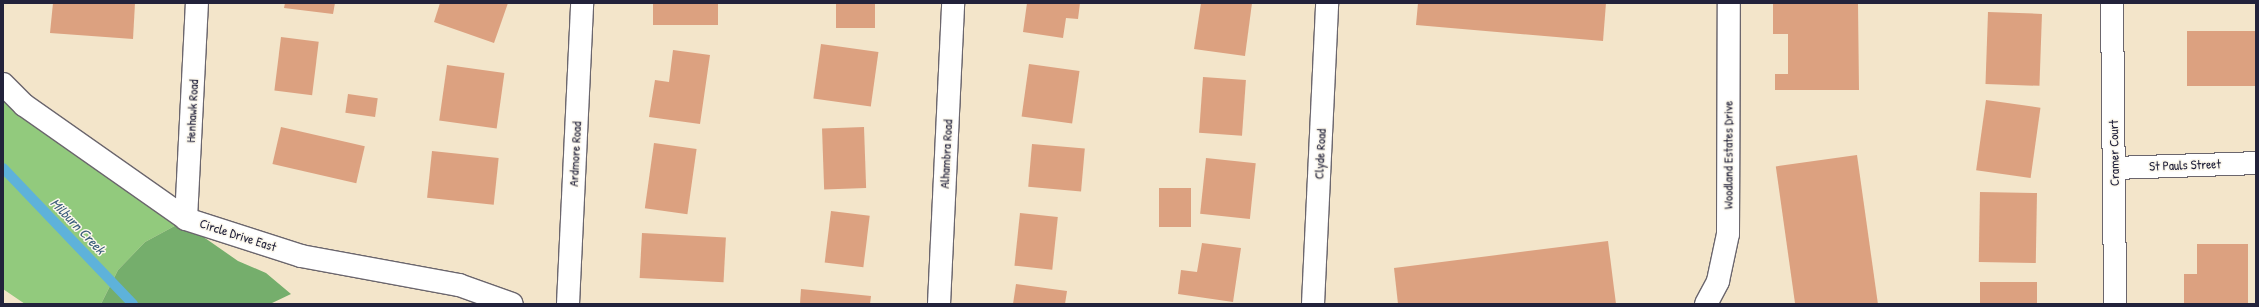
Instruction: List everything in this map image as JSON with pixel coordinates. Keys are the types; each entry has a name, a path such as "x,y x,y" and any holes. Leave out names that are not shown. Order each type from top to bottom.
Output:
{"street":[{"name":"Henhawk Road","path":"186,219 197,3"},
{"name":"Ardmore Road","path":"568,304 582,3"},
{"name":"Alhambra Road","path":"939,304 953,3"},
{"name":"Clyde Road","path":"1313,304 1326,3"},
{"name":"Woodland Estates Drive","path":"1706,304 1718,281 1728,234 1728,3"},
{"name":"Cramer Court","path":"2112,3 2115,168 2115,304"},
{"name":"Circle Drive East","path":"3,84 24,106 186,219 301,256 459,285 512,304"},
{"name":"St Pauls Street","path":"2115,168 2256,163"}],"green space":[{"path":"3,91 182,222 145,242 118,270 101,304 25,304 3,289"},
{"path":"182,222 238,261 266,273 291,294 270,304 101,304 118,270 145,242"}],"building":[{"path":"53,3 135,3 133,39 50,33"},
{"path":"285,3 335,3 333,14 284,8"},
{"path":"440,3 508,3 494,43 434,22"},
{"path":"653,3 718,3 718,25 653,25"},
{"path":"836,3 875,3 875,28 836,28"},
{"path":"1027,3 1080,3 1078,19 1066,18 1063,38 1023,32"},
{"path":"1201,3 1252,3 1245,56 1194,49"},
{"path":"1418,3 1606,3 1603,41 1416,25"},
{"path":"1773,3 1858,3 1859,90 1775,90 1775,74 1788,74 1788,34 1773,34"},
{"path":"1988,12 2042,14 2039,86 1985,84"},
{"path":"2187,31 2256,31 2256,86 2187,86"},
{"path":"281,37 319,42 312,95 274,91"},
{"path":"821,44 878,52 871,107 813,98"},
{"path":"673,50 710,55 700,124 649,117 655,80 669,82"},
{"path":"1029,64 1080,71 1072,124 1022,116"},
{"path":"447,65 504,73 497,129 439,120"},
{"path":"1203,77 1246,80 1242,136 1199,133"},
{"path":"348,94 378,98 375,117 345,113"},
{"path":"1986,100 2040,108 2031,178 1976,170"},
{"path":"281,127 365,146 356,183 272,164"},
{"path":"864,127 866,188 824,189 822,128"},
{"path":"654,143 697,149 687,214 645,208"},
{"path":"1032,144 1085,149 1081,191 1028,187"},
{"path":"432,151 499,158 494,205 427,198"},
{"path":"1857,155 1878,304 1795,304 1776,166"},
{"path":"1206,158 1256,163 1250,219 1200,214"},
{"path":"1159,188 1191,188 1191,227 1159,227"},
{"path":"1980,192 2037,193 2036,263 1979,262"},
{"path":"831,211 870,216 863,267 825,263"},
{"path":"1020,213 1058,217 1052,270 1014,266"},
{"path":"642,233 726,237 724,282 640,278"},
{"path":"1608,241 1616,304 1398,304 1394,268"},
{"path":"1202,243 1241,248 1233,302 1178,294 1181,270 1197,272"},
{"path":"2197,244 2248,244 2248,304 2184,304 2184,274 2197,274"},
{"path":"1980,282 2037,282 2037,304 1980,304"},
{"path":"1016,284 1067,291 1065,304 1013,304"},
{"path":"801,289 871,296 870,304 800,304"}],"waterway":[{"name":"Milburn Creek","path":"3,168 133,304"}]}
